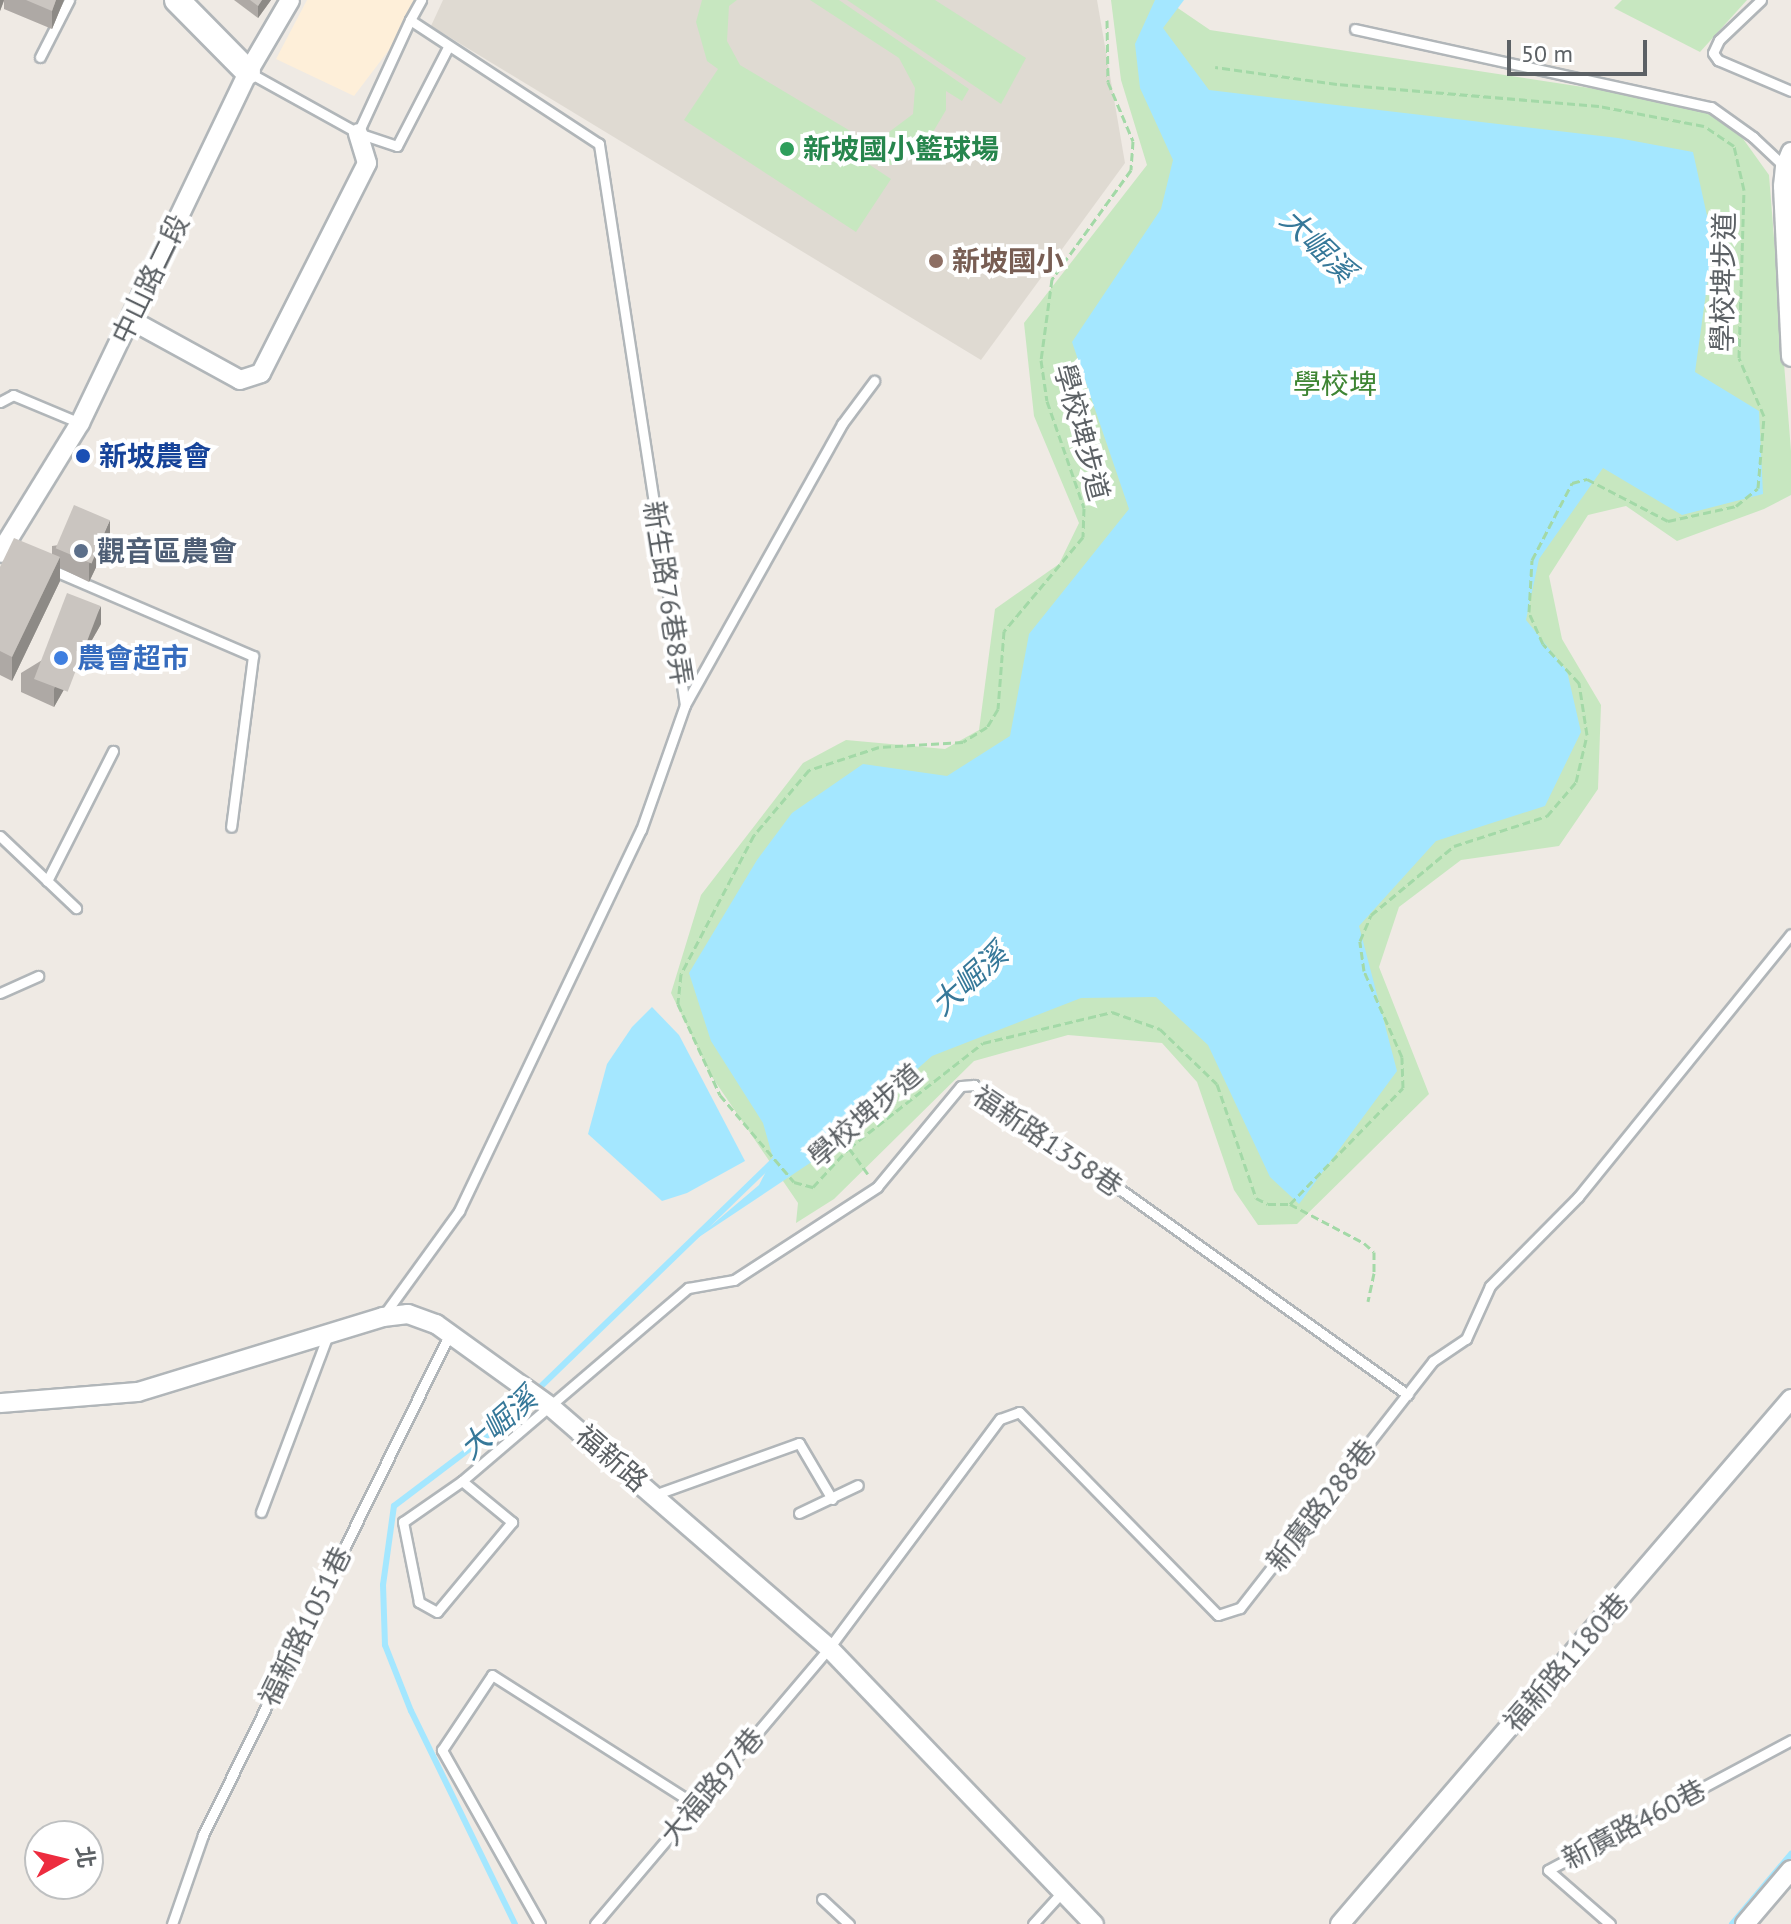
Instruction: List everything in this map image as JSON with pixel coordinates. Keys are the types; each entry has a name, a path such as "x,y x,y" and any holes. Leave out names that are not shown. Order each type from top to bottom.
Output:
{"street":[{"path":"177,0 248,72"},
{"name":"中山路二段","path":"7,550 80,423 248,72 290,0"},
{"path":"131,320 240,380 261,373 367,163 358,133"},
{"path":"1788,159 1791,357"},
{"name":"福新路","path":"0,1403 138,1392 383,1317 408,1314 436,1324 551,1407 829,1648 1094,1924"},
{"name":"福新路1180巷","path":"1340,1924 1791,1399"},
{"path":"1745,1924 1791,1870"}],"lane":[{"path":"40,57 69,0"},
{"path":"358,133 421,0"},
{"path":"1761,0 1719,40 1713,53 1718,60 1791,91"},
{"name":"新生路76巷8弄","path":"383,1317 459,1211 641,830 685,705 599,144 410,20"},
{"path":"1355,29 1711,107 1788,159"},
{"path":"248,72 358,133 397,146 448,47"},
{"path":"685,705 842,424 874,381"},
{"path":"0,402 13,395 80,423"},
{"path":"44,566 83,586 253,656 231,827"},
{"path":"47,881 113,751"},
{"path":"0,836 76,908"},
{"name":"新廣路288巷","path":"829,1648 1000,1419 1019,1412 1218,1615 1240,1608 1433,1361 1466,1339 1490,1286 1578,1197 1791,934"},
{"path":"0,993 38,976"},
{"name":"福新路1358巷","path":"462,1481 512,1522 437,1612 419,1602 403,1522 462,1481 688,1288 734,1280 877,1187 961,1086 974,1085 1408,1395"},
{"name":"福新路1051巷","path":"172,1924 203,1835 450,1333"},
{"path":"261,1512 328,1335"},
{"path":"654,1495 799,1443 832,1499"},
{"path":"799,1513 858,1485"},
{"name":"大福路97巷","path":"595,1924 829,1648"},
{"path":"540,1924 442,1750 492,1675 696,1805"},
{"name":"新廣路460巷","path":"1610,1924 1548,1870 1791,1740"},
{"path":"1033,1924 1063,1891"},
{"path":"822,1899 849,1924"}],"path":[{"name":"學校埤步道","path":"1107,20 1108,82 1133,141 1131,170 1052,279 1041,360 1047,401 1084,508 1083,537 1004,631 998,709 987,727 963,742 879,747 809,770 754,835 681,974 678,1004 720,1095 794,1182 813,1187 849,1148 983,1043 1112,1012 1160,1029 1217,1084 1256,1198 1268,1204 1290,1204 1403,1088 1402,1057 1364,971 1360,941 1371,915 1454,846 1547,816 1576,782 1587,735 1579,683 1543,644 1529,612 1532,560 1572,483 1587,479 1668,521 1736,506 1758,488 1764,416 1739,358 1744,190 1734,146 1704,126 1599,106 1337,84 1215,67"},
{"path":"849,1148 877,1187"},
{"path":"1290,1204 1364,1243 1374,1252 1374,1273 1368,1301"}],"shaded area":[{"path":"307,0 416,0 398,38 354,96 276,59"},
{"name":"新坡國小","path":"443,0 1097,0 1125,163 981,360 431,26"}],"green space":[{"path":"702,0 737,0 729,6 727,41 740,65 862,138 885,135 913,114 915,88 899,58 810,0 839,0 969,89 962,101 946,91 946,110 920,154 892,165 861,159 891,179 856,232 684,120 718,69 707,61 696,22"},
{"path":"847,0 935,0 1026,58 1001,104"},
{"name":"學校埤","path":"1111,0 1166,0 1210,30 1721,108 1769,175 1791,451 1791,495 1764,509 1677,541 1626,506 1588,515 1549,576 1562,639 1601,705 1598,789 1559,846 1461,860 1399,907 1379,967 1429,1094 1297,1224 1258,1225 1234,1190 1197,1082 1162,1043 1068,1035 974,1061 834,1199 796,1223 798,1203 710,1074 671,993 701,895 803,763 846,740 945,749 979,730 995,609 1059,564 1079,523 1034,416 1024,323 1147,165 1121,80"},
{"path":"1622,0 1747,0 1700,52 1614,8"}],"water":[{"name":"學校埤","path":"1155,0 1184,0 1163,28 1209,90 1618,138 1693,152 1713,243 1695,372 1759,411 1763,494 1682,515 1603,468 1539,559 1526,620 1567,671 1581,732 1545,806 1436,841 1359,926 1397,1071 1299,1204 1270,1177 1208,1045 1156,997 1081,998 932,1056 813,1161 693,1241 759,1185 773,1158 763,1123 711,1041 689,973 757,860 792,813 863,764 947,776 1010,736 1029,634 1129,509 1072,342 1161,209 1173,160 1140,88 1135,44"},
{"path":"652,1007 679,1035 745,1161 687,1193 662,1201 588,1134 607,1064 632,1027"}],"building":[{"path":"26,0 56,0 52,11"},
{"path":"74,505 110,520 92,564 56,548"},
{"path":"14,538 60,557 12,657 0,651 0,567"},
{"name":"農會超市","path":"67,593 101,606 68,692 34,679"}],"waterway":[{"name":"大崛溪","path":"515,1924 411,1711 385,1645 383,1585 394,1506 501,1425 773,1161"},
{"path":"1732,1924 1791,1854"}],"place":[{"name":"新坡國小籃球場","path":"787,149"},
{"name":"新坡國小","path":"936,261"},
{"name":"新坡農會","path":"83,456"},
{"name":"觀音區農會","path":"81,551"},
{"name":"農會超市","path":"61,658"}]}
